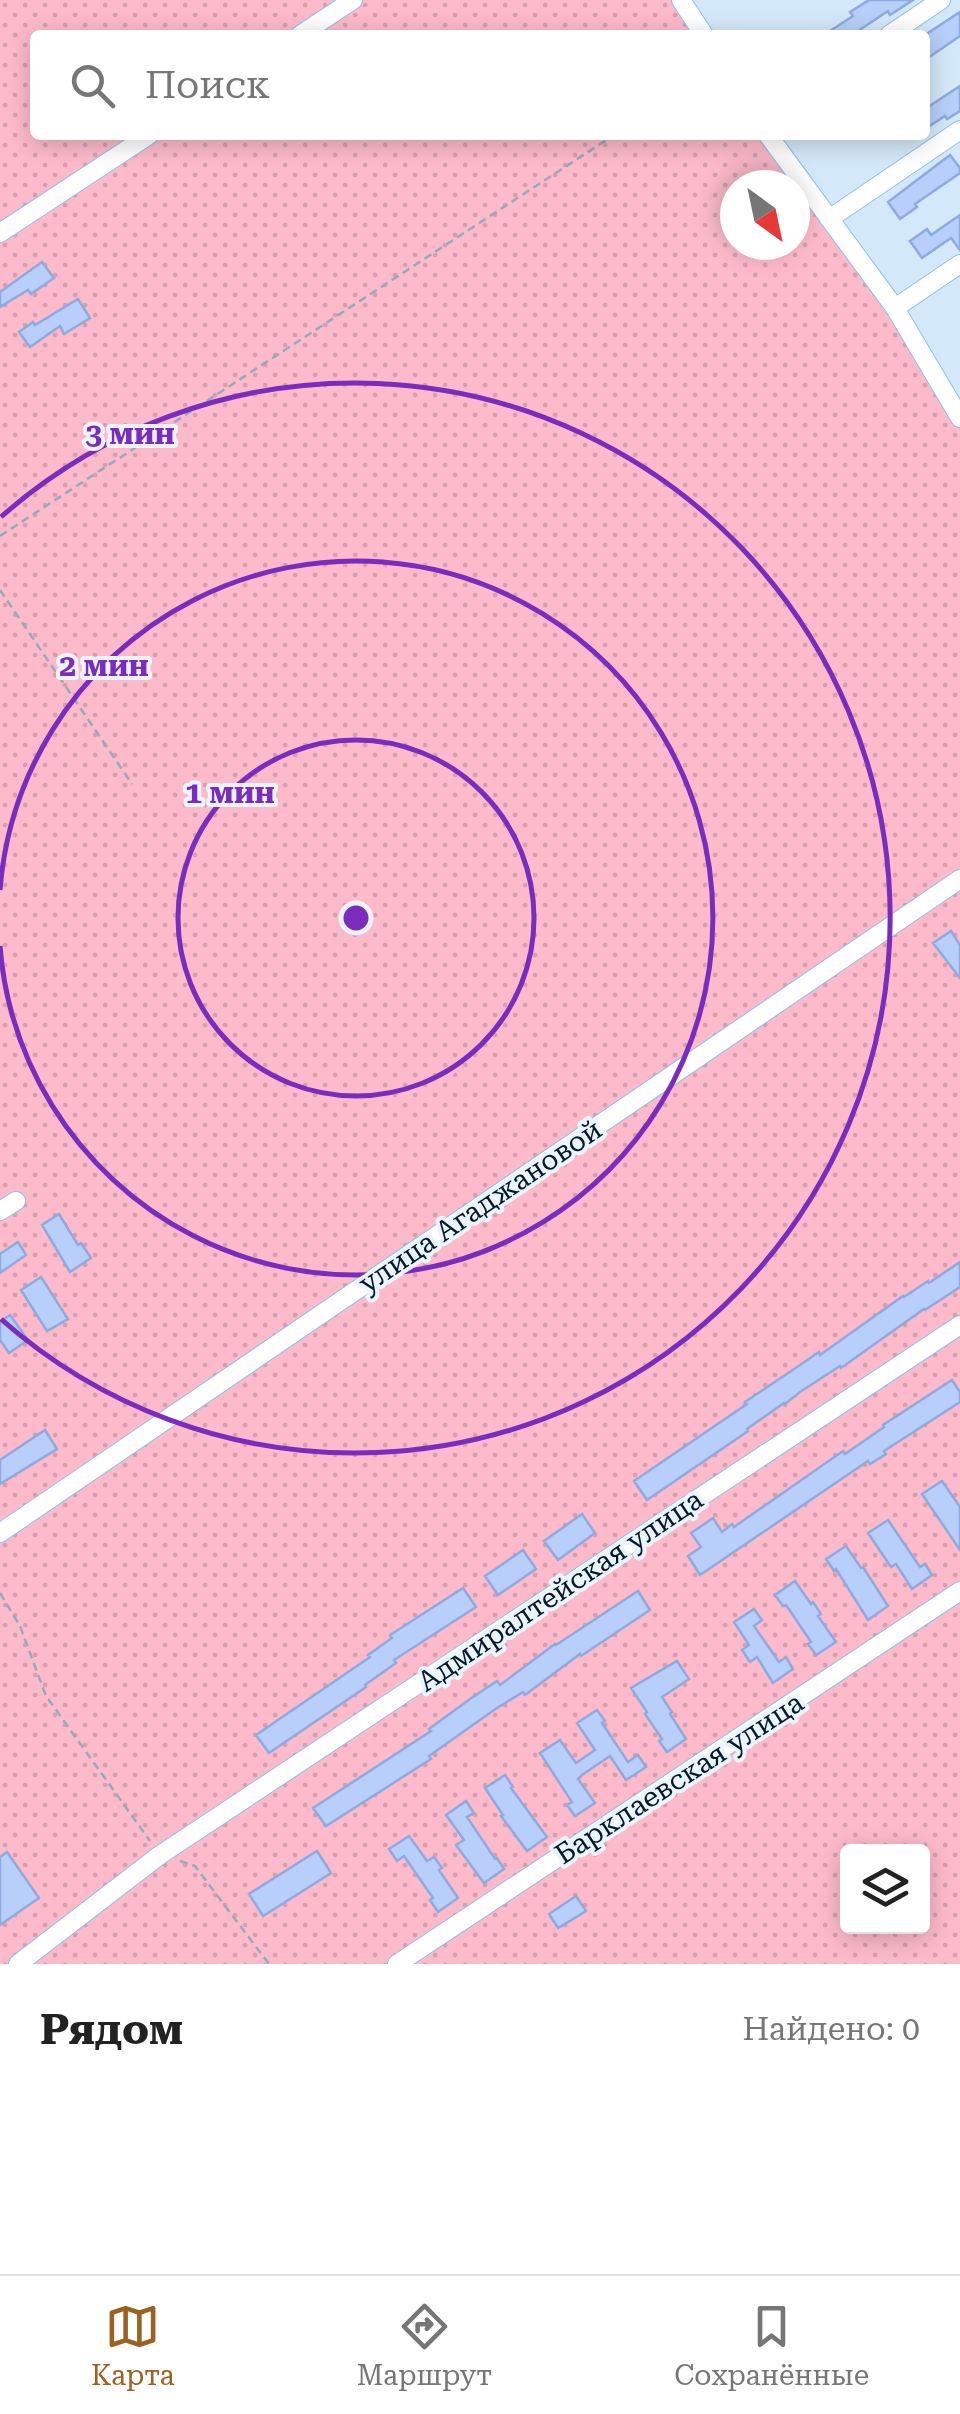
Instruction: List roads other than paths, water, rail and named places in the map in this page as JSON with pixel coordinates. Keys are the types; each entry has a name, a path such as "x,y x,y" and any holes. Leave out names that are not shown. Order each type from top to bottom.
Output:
{"street":[{"path":"308,30 353,0"},
{"path":"682,0 701,30"},
{"path":"896,30 941,0"},
{"path":"829,219 960,130"},
{"path":"0,234 141,140"},
{"path":"772,140 895,308 957,406"},
{"path":"895,308 960,264"},
{"name":"улица Агаджановой","path":"0,1533 960,879"},
{"name":"Адмиралтейская улица","path":"18,1964 160,1855 960,1324"},
{"name":"Барклаевская улица","path":"397,1964 960,1592"}]}
